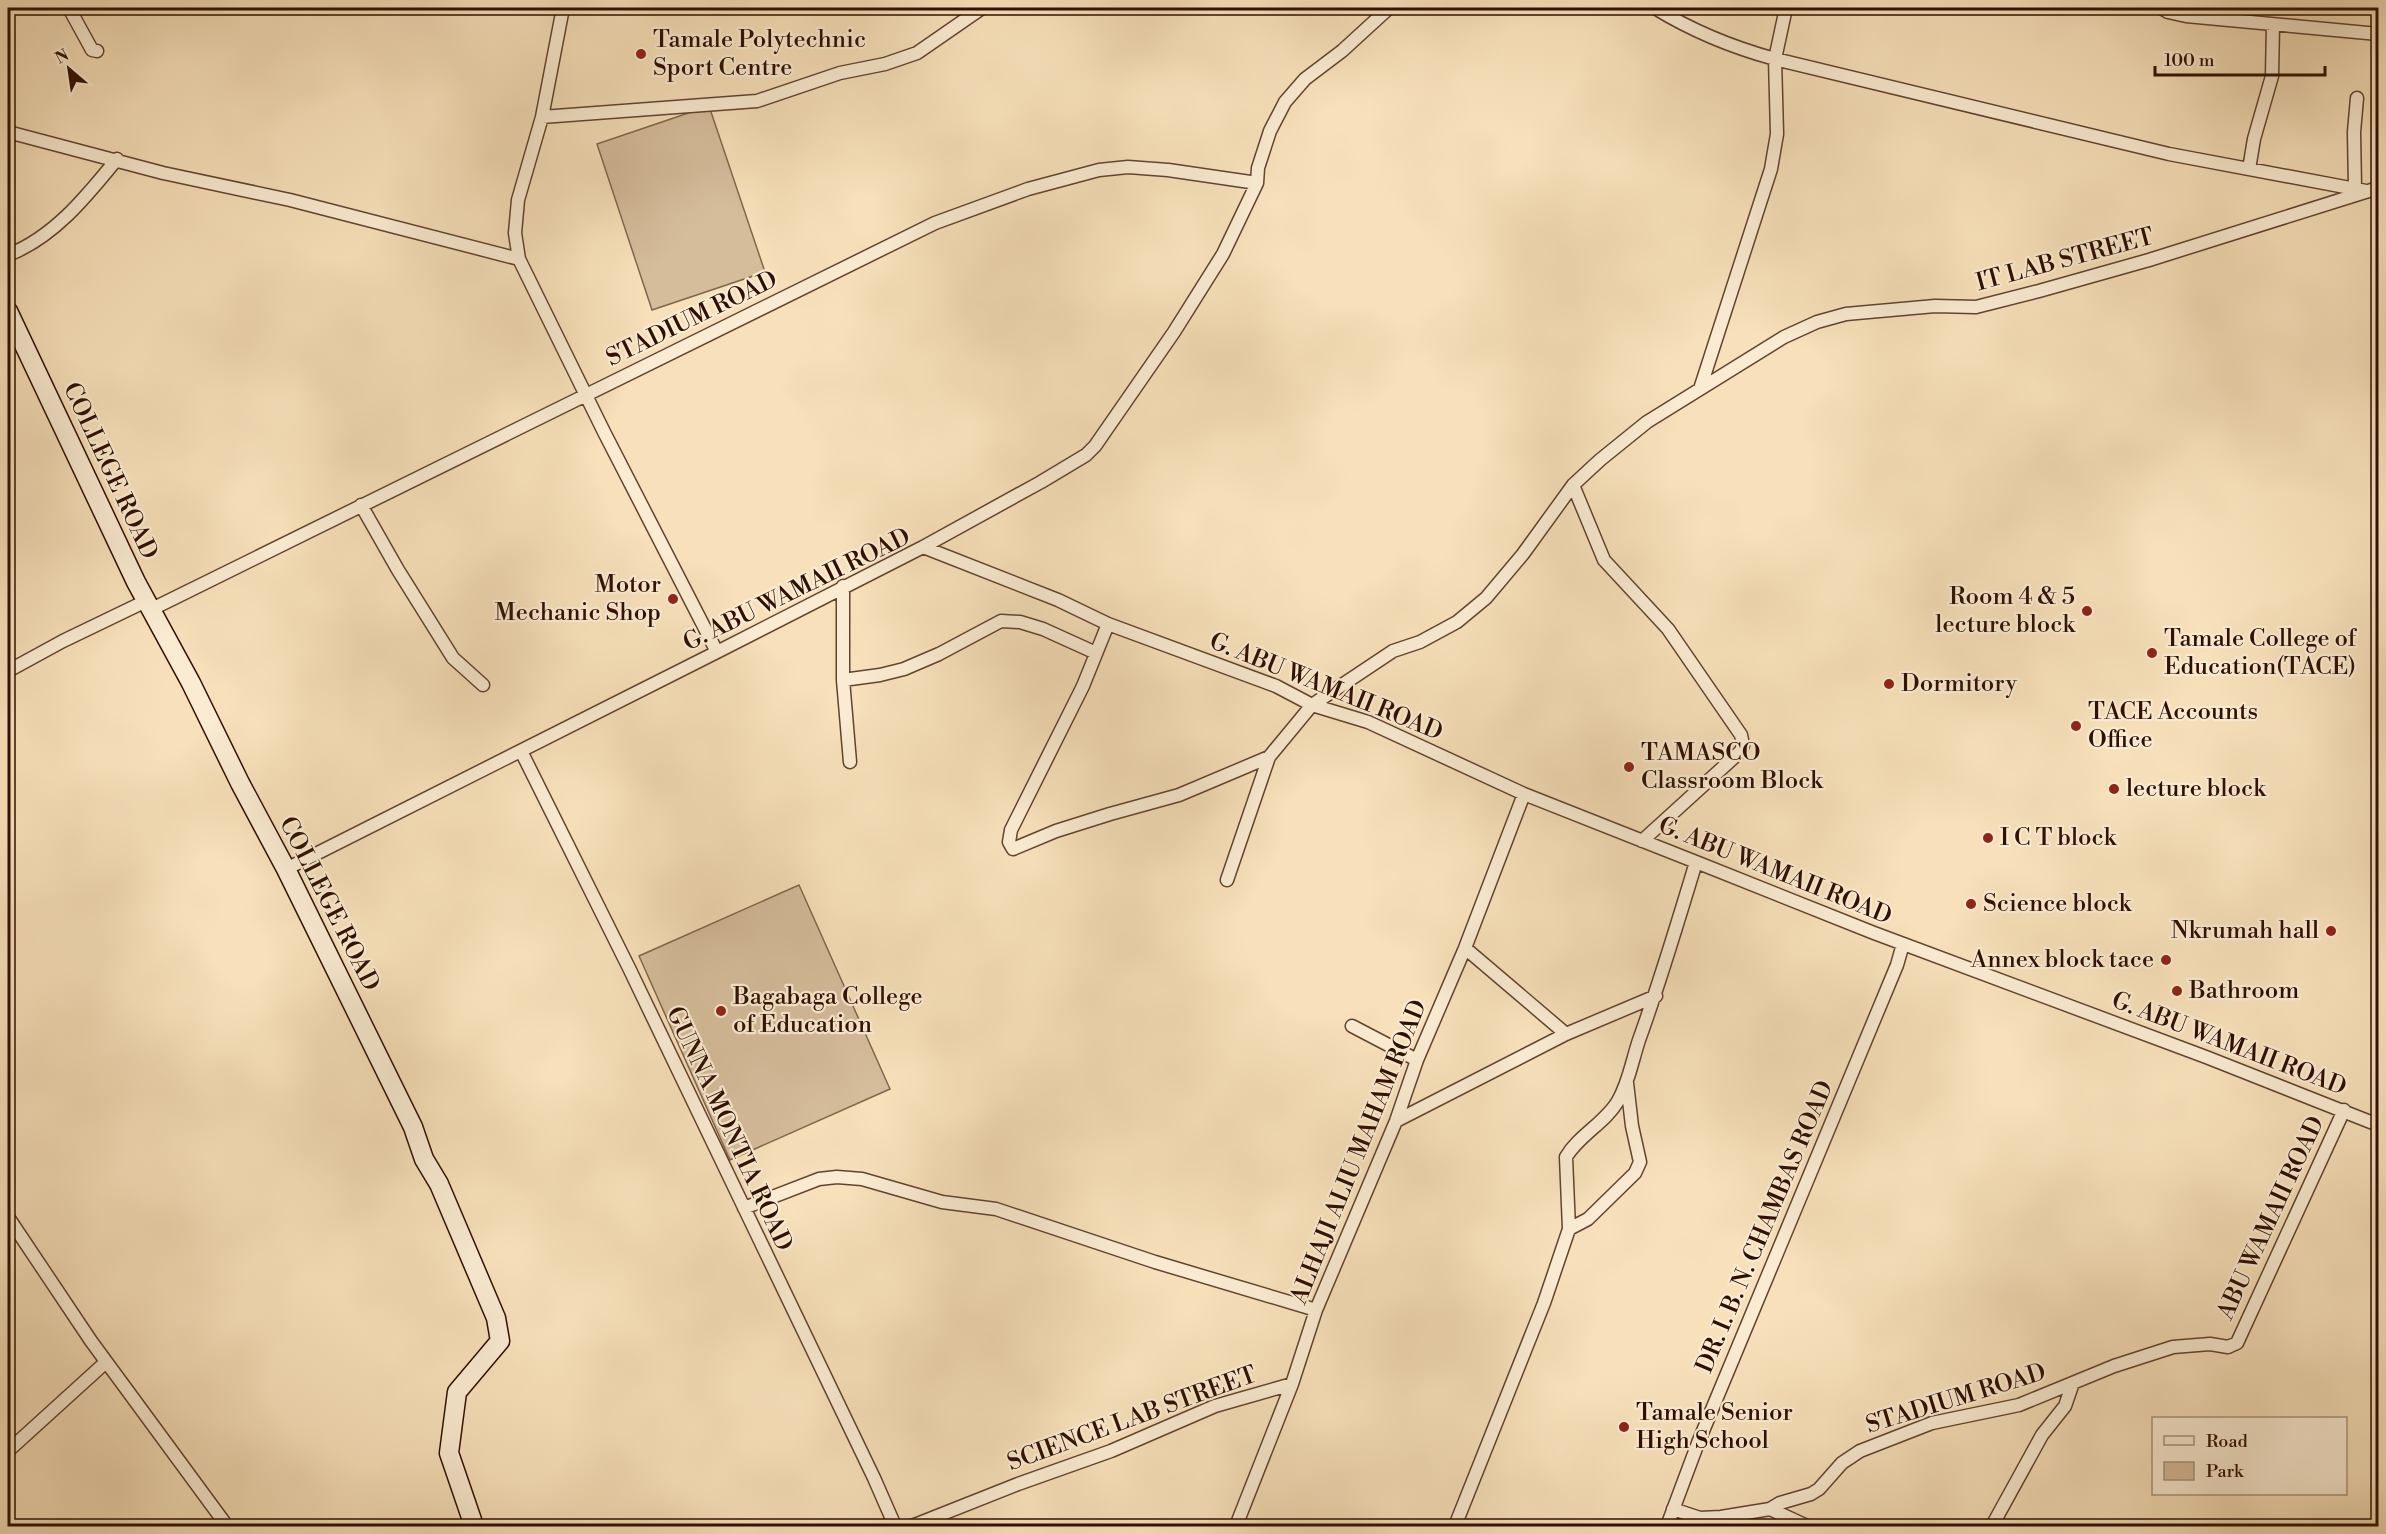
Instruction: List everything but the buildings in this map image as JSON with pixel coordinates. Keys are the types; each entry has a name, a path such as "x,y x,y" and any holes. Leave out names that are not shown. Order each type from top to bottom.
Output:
{"street":[{"path":"69,8 92,50 97,51"},
{"path":"562,8 542,117 518,200 515,233 519,259 587,393 604,432 717,652"},
{"path":"542,117 757,101 840,73 885,64 917,52 982,8"},
{"path":"923,547 1041,482 1086,455 1095,446 1174,332 1223,254 1257,183 1258,168 1270,131 1285,102 1305,79 1342,51 1389,8"},
{"path":"1655,8 1680,23 1732,47 1775,59 2071,131 2249,169 2370,190 2354,132 2357,98"},
{"path":"1700,389 1771,169 1778,134 1775,59 1786,8"},
{"path":"2161,8 2186,16 2379,34"},
{"path":"2249,169 2254,139 2272,76 2273,25"},
{"path":"8,132 163,172 290,200 519,259"},
{"path":"8,255 36,239 73,212 117,159"},
{"name":"STADIUM ROAD","path":"8,671 63,641 148,606 361,505 935,223 1028,189 1099,170 1128,166 1257,183"},
{"name":"IT LAB STREET","path":"1269,757 1312,705 1393,651 1420,642 1456,622 1486,598 1523,554 1573,484 1647,422 1784,337 1817,322 1846,314 1935,306 1976,307 2149,260 2370,190"},
{"name":"COLLEGE ROAD","path":"8,311 148,606 286,868 413,1127 424,1159 443,1195 496,1318 500,1341 458,1392 449,1453 474,1527"},
{"path":"1573,484 1604,560 1668,629 1741,735 1743,745 1740,751 1642,841"},
{"path":"361,505 453,658 483,685"},
{"name":"G. ABU WAMAII ROAD","path":"286,868 923,547 1058,600 1108,624 1276,686 1312,705 1368,722 1524,794 1642,841 1903,944 2196,1053 2379,1125"},
{"path":"843,586 843,680 850,762"},
{"path":"843,680 904,669 956,646 1001,621 1020,622 1043,629 1096,654"},
{"path":"1108,624 1083,686 1011,830 1010,842 1013,849 1056,831 1179,795 1269,757"},
{"name":"GUNNA MONTIA ROAD","path":"521,751 629,968 874,1478 895,1527"},
{"path":"1227,880 1269,757"},
{"name":"ALHAJI ALIU MAHAM ROAD","path":"1236,1527 1292,1384 1316,1310 1396,1121 1417,1060 1465,948 1524,794"},
{"path":"1455,1527 1544,1303 1569,1229 1566,1157 1572,1148 1606,1116 1617,1102 1627,1082 1638,1043 1656,996 1696,862"},
{"name":"DR. I. B. N. CHAMBAS ROAD","path":"1666,1527 1698,1443 1897,965 1903,944"},
{"path":"1465,948 1566,1034"},
{"path":"1396,1121 1566,1034 1656,996"},
{"path":"1352,1026 1417,1060"},
{"path":"1569,1229 1588,1219 1635,1173 1640,1162 1632,1126 1627,1082"},
{"name":"ABU WAMAII ROAD","path":"2237,1343 2344,1110"},
{"path":"744,1208 819,1179 837,1177 862,1179 942,1202 996,1209 1155,1262 1316,1310"},
{"path":"8,1217 106,1362 228,1527"},
{"name":"STADIUM ROAD","path":"1673,1509 1700,1518 1770,1509 1819,1489 1842,1463 1860,1451 1932,1423 2019,1405 2114,1366 2173,1347 2210,1344 2228,1347 2237,1343"},
{"path":"8,1451 106,1362"},
{"name":"STADIUM ROAD","path":"1992,1527 2042,1435 2069,1399 2073,1383"},
{"name":"SCIENCE LAB STREET","path":"912,1527 987,1496 1111,1451 1215,1406 1292,1384"},
{"path":"1770,1509 1807,1527"}],"green space":[{"path":"709,106 765,272 652,310 597,144"},
{"path":"799,885 890,1089 730,1160 639,956"}],"place":[{"name":"Tamale Polytechnic Sport Centre","path":"641,54"},
{"name":"Motor Mechanic Shop","path":"673,599"},
{"name":"Room 4 & 5 lecture block","path":"2087,611"},
{"name":"Tamale College of Education(TACE)","path":"2152,653"},
{"name":"Dormitory","path":"1889,684"},
{"name":"TACE Accounts Office","path":"2076,726"},
{"name":"TAMASCO Classroom Block","path":"1629,767"},
{"name":"lecture block","path":"2114,789"},
{"name":"I C T block","path":"1988,838"},
{"name":"Science block","path":"1971,904"},
{"name":"Nkrumah hall","path":"2331,931"},
{"name":"Annex block tace","path":"2166,960"},
{"name":"Bathroom","path":"2177,991"},
{"name":"Bagabaga College of Education","path":"721,1011"},
{"name":"Tamale Senior High School","path":"1624,1427"}]}
